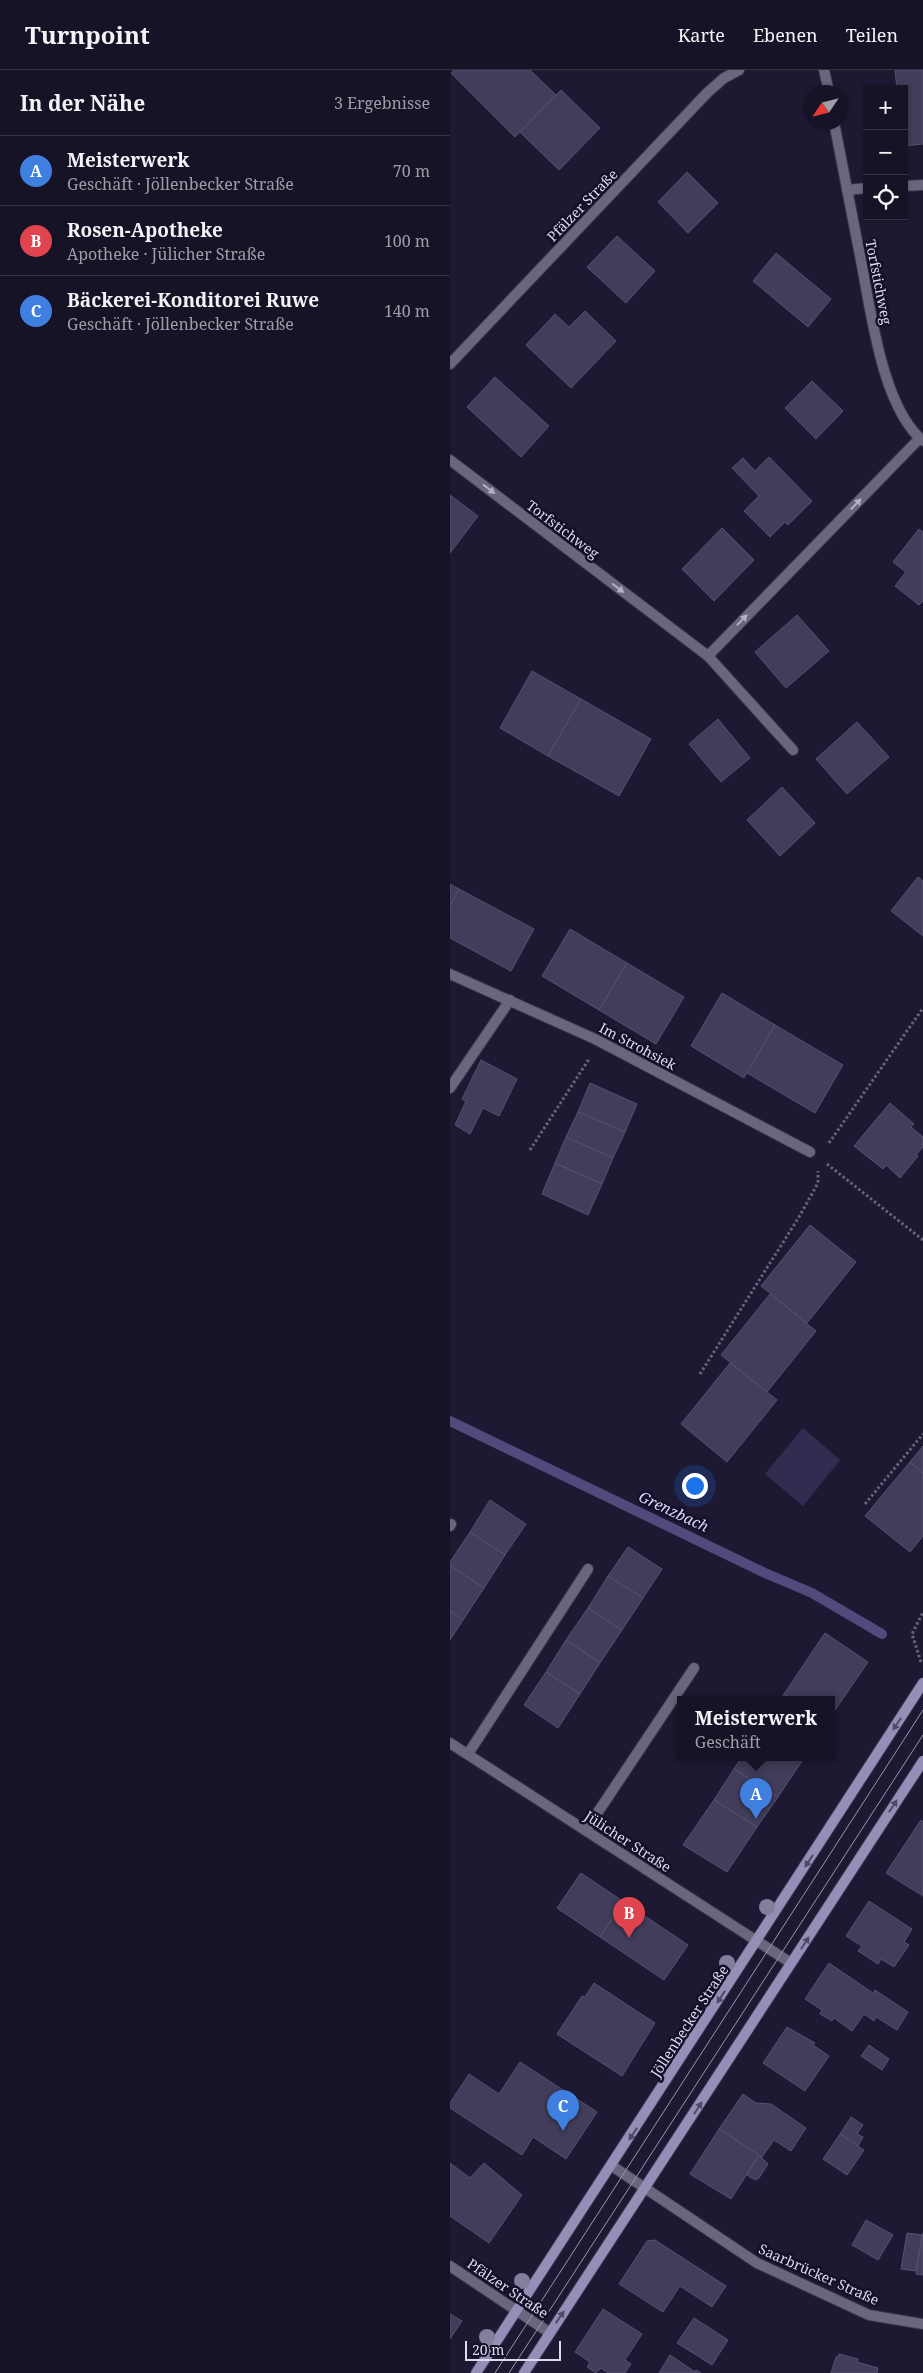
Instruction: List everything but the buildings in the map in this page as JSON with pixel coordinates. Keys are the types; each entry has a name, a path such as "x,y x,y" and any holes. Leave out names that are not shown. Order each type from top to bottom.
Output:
{"main road":[{"name":"Jöllenbecker Straße","path":"476,2373 758,1941 923,1683"},
{"path":"524,2373 646,2189 923,1761"}],"street":[{"name":"Pfälzer Straße","path":"450,364 708,93 724,78 739,70"},
{"path":"824,70 827,85"},
{"name":"Torfstichweg","path":"708,656 921,440 901,412 879,350 836,130"},
{"path":"908,186 923,186"},
{"path":"847,190 863,188"},
{"name":"Torfstichweg","path":"450,460 708,656 793,750"},
{"name":"Im Strohsiek","path":"450,974 600,1042 814,1155"},
{"path":"450,1088 510,1000"},
{"path":"468,1754 588,1569"},
{"path":"586,1830 694,1668"},
{"name":"Jülicher Straße","path":"450,1743 791,1964"},
{"name":"Saarbrücker Straße","path":"612,2166 757,2263 869,2314 923,2324"},
{"name":"Pfälzer Straße","path":"450,2266 550,2333"}],"path":[{"path":"700,1374 799,1217 818,1183 814,1155 923,1008"},
{"path":"530,1150 600,1042"},
{"path":"814,1155 923,1240"},
{"path":"865,1504 923,1434"},
{"path":"923,1612 912,1634 923,1667"}],"shaded area":[{"path":"803,1428 840,1460 803,1506 765,1474"}],"waterway":[{"name":"Grenzbach","path":"450,1421 765,1573 812,1593 882,1634"}],"tram line":[{"path":"495,2373 923,1710"},
{"path":"509,2373 923,1735"}],"place":[{"name":"Meisterwerk","path":"756,1819"},
{"name":"Rosen-Apotheke","path":"629,1938"},
{"name":"Bäckerei-Konditorei Ruwe","path":"563,2131"}]}
